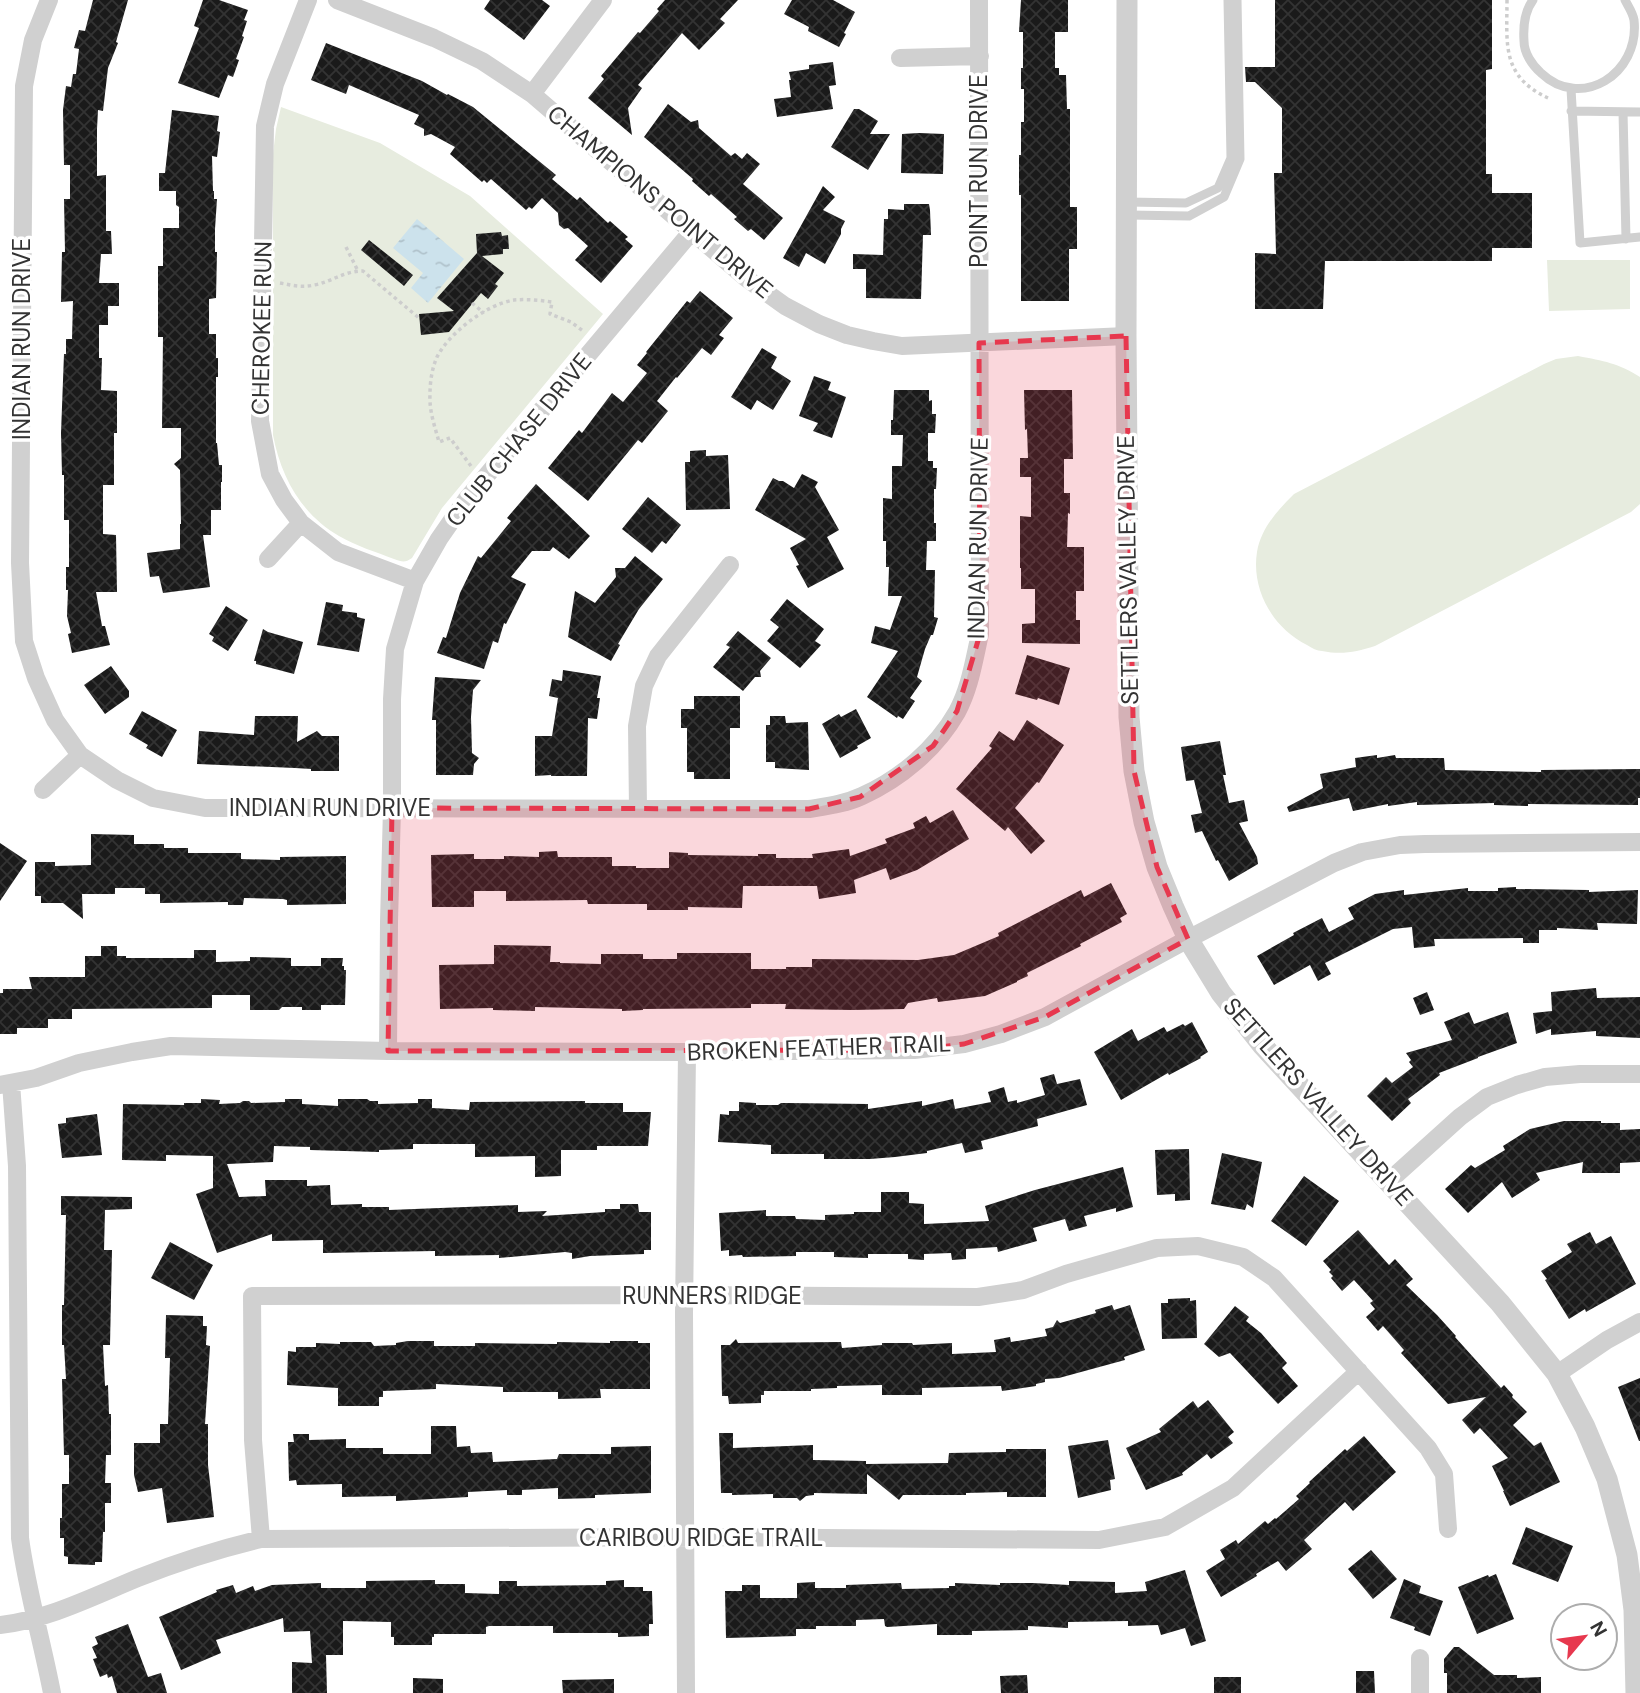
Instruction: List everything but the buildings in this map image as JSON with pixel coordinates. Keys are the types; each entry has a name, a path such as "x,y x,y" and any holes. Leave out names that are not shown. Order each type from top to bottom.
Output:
{"street":[{"name":"INDIAN RUN DRIVE","path":"49,0 33,40 23,86 20,563 24,641 36,678 55,720 80,755 117,780 153,798 205,808 809,808 835,805 860,797 886,783 909,768 933,746 957,711 970,680 980,634 979,343"},
{"name":"CHEROKEE RUN","path":"308,0 275,84 265,125 260,421 270,474 301,523 338,552 415,581"},
{"name":"CHAMPIONS POINT DRIVE","path":"337,0 434,38 482,61 532,94 746,278 785,306 819,324 847,335 902,346 1126,336"},
{"path":"532,94 603,0"},
{"name":"POINT RUN DRIVE","path":"979,0 979,343"},
{"name":"SETTLERS VALLEY DRIVE","path":"1127,0 1129,717 1133,771 1157,867 1188,939 1221,993 1263,1046 1500,1303 1557,1374 1585,1427 1607,1479 1633,1554 1636,1693"},
{"path":"900,58 979,55"},
{"name":"CLUB CHASE DRIVE","path":"388,1051 392,699 396,649 415,581 466,500 692,232"},
{"path":"268,559 301,523"},
{"path":"638,809 637,726 644,686 658,656 730,565"},
{"path":"43,790 80,755"},
{"name":"BROKEN FEATHER TRAIL","path":"6,1084 36,1078 79,1063 171,1046 388,1051 687,1052 915,1050 964,1044 1001,1034 1045,1017 1334,863 1362,852 1400,845 1425,844 1640,842"},
{"path":"685,1693 684,1295 687,1052"},
{"path":"1388,1181 1460,1117 1487,1097 1545,1077 1640,1074"},
{"path":"6,1084 17,1166 20,1538 24,1568 52,1693"},
{"name":"RUNNERS RIDGE","path":"261,1539 253,1440 252,1296 978,1297 1023,1290 1066,1274 1157,1248 1198,1246 1243,1257 1274,1278 1428,1448 1444,1474 1448,1529"},
{"path":"1557,1374 1607,1340 1640,1322"},
{"name":"CARIBOU RIDGE TRAIL","path":"0,1625 69,1607 177,1563 261,1539 684,1537 1099,1540 1165,1527 1233,1488 1359,1371"},
{"path":"1420,1658 1420,1693"}],"lane":[{"path":"1126,209 1186,203 1218,188 1231,158 1228,0"},
{"path":"1126,209 1189,216 1224,197 1240,159 1237,0"},
{"path":"1533,0 1523,24 1524,46 1533,66 1550,82 1571,89 1593,88 1603,84 1613,79 1628,63 1635,42 1634,19 1625,0"},
{"path":"1571,89 1580,243 1640,237"},
{"path":"1572,111 1640,112"},
{"path":"1623,112 1626,239"}],"path":[{"path":"346,247 358,271"},
{"path":"278,283 302,287 330,281 342,274 363,271 419,318"},
{"path":"471,466 450,438 439,442 431,415 429,396 432,372 437,356 447,343 464,325 498,305 514,300 552,302 550,314 571,322 583,331"},
{"path":"472,303 484,313"}],"highlighted area":[{"path":"1126,336 1134,771 1157,867 1188,939 1045,1017 964,1044 914,1050 388,1051 392,808 809,809 860,797 933,746 957,711 980,634 979,343"}],"shaded area":[{"path":"281,107 380,143 470,196 603,314 442,508 412,558 405,561 359,546 326,527 314,517 295,493 281,465 273,435 273,154"},
{"path":"1547,260 1630,260 1630,309 1549,311"},
{"path":"1578,356 1610,363 1640,377 1640,504 1631,512 1375,646 1349,652 1320,651 1284,629 1261,594 1256,566 1257,552 1266,527 1294,494 1544,364 1556,359"}],"water":[{"path":"417,219 464,259 428,303 411,288 423,273 393,248"}]}
